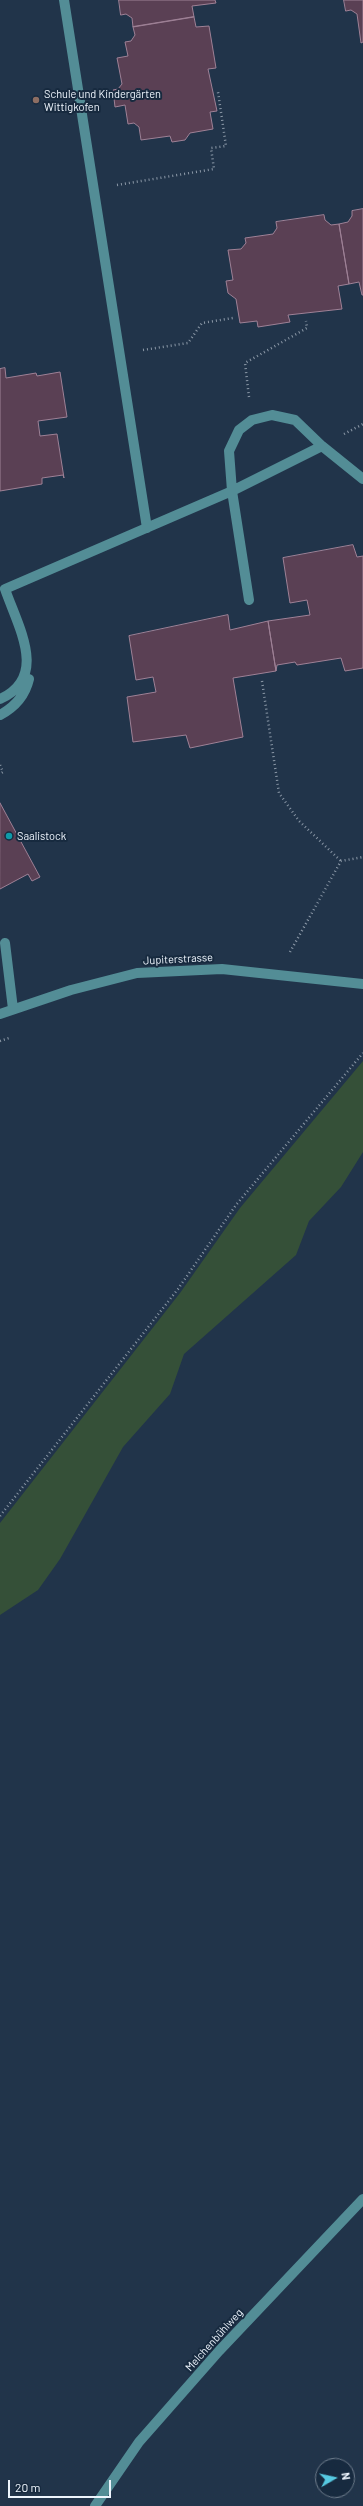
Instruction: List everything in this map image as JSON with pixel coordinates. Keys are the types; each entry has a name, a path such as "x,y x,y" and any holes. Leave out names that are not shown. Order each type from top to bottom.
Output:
{"street":[{"path":"64,0 147,528"},
{"path":"249,600 232,491 229,451 239,430 252,420 272,415 295,420 322,446 363,479"},
{"path":"0,715 15,706 27,689 29,666 25,649 5,589 232,491 322,446"},
{"path":"0,699 12,693 22,684 27,670 25,649"},
{"path":"5,943 5,979 13,1009"},
{"name":"Jupiterstrasse","path":"0,1014 71,990 137,973 222,969 363,984"},
{"name":"Melchenbühlweg","path":"95,2506 139,2442 219,2351 363,2199"}],"path":[{"path":"93,189 214,169 211,148 226,146 218,92"},
{"path":"119,353 188,343 202,323 233,318"},
{"path":"252,420 245,363 307,328 306,321"},
{"path":"262,681 279,793 299,821 341,861"},
{"path":"0,766 3,772 0,774"},
{"path":"277,975 341,861 363,856"},
{"path":"0,1041 15,1036"},
{"path":"0,1516 178,1289 236,1205 363,1054"}],"green space":[{"path":"363,1061 363,1152 341,1187 309,1221 296,1255 184,1354 170,1394 123,1447 60,1559 38,1590 0,1615 0,1523 180,1293 240,1208"}],"building":[{"path":"119,0 215,0 216,3 192,6 194,17 133,27 132,18 126,14 121,15"},
{"path":"344,0 363,0 363,42 361,43 357,14 351,10 346,11"},
{"path":"194,17 196,27 209,26 216,68 208,69 217,111 210,112 213,129 190,133 185,140 172,142 170,136 141,140 139,127 134,123 128,124 125,105 115,107 113,90 118,89 122,84 117,58 128,56 125,42 131,41 135,35 133,27"},
{"path":"363,209 362,295 359,282 349,284 339,224 348,222 352,216 352,211"},
{"path":"324,215 325,220 331,225 339,224 349,284 338,286 342,309 288,315 290,322 258,327 257,321 240,323 236,299 228,293 226,281 233,280 228,250 241,249 246,243 245,238 273,234 277,228 276,222"},
{"path":"5,368 6,378 36,373 37,376 60,372 67,417 38,421 40,436 57,434 64,478 63,475 42,478 42,484 0,491 0,369"},
{"path":"353,545 357,557 363,556 363,668 345,671 341,658 297,665 295,662 277,665 276,671 268,621 310,615 307,600 290,603 283,558"},
{"path":"228,615 230,630 268,621 276,671 233,678 243,737 190,748 186,735 133,742 127,697 156,692 153,677 136,680 129,636"},
{"name":"Saalistock","path":"0,803 40,877 32,881 28,874 0,889"}],"place":[{"name":"Schule und Kindergärten Wittigkofen","path":"36,100"},
{"name":"Saalistock","path":"9,836"}]}
